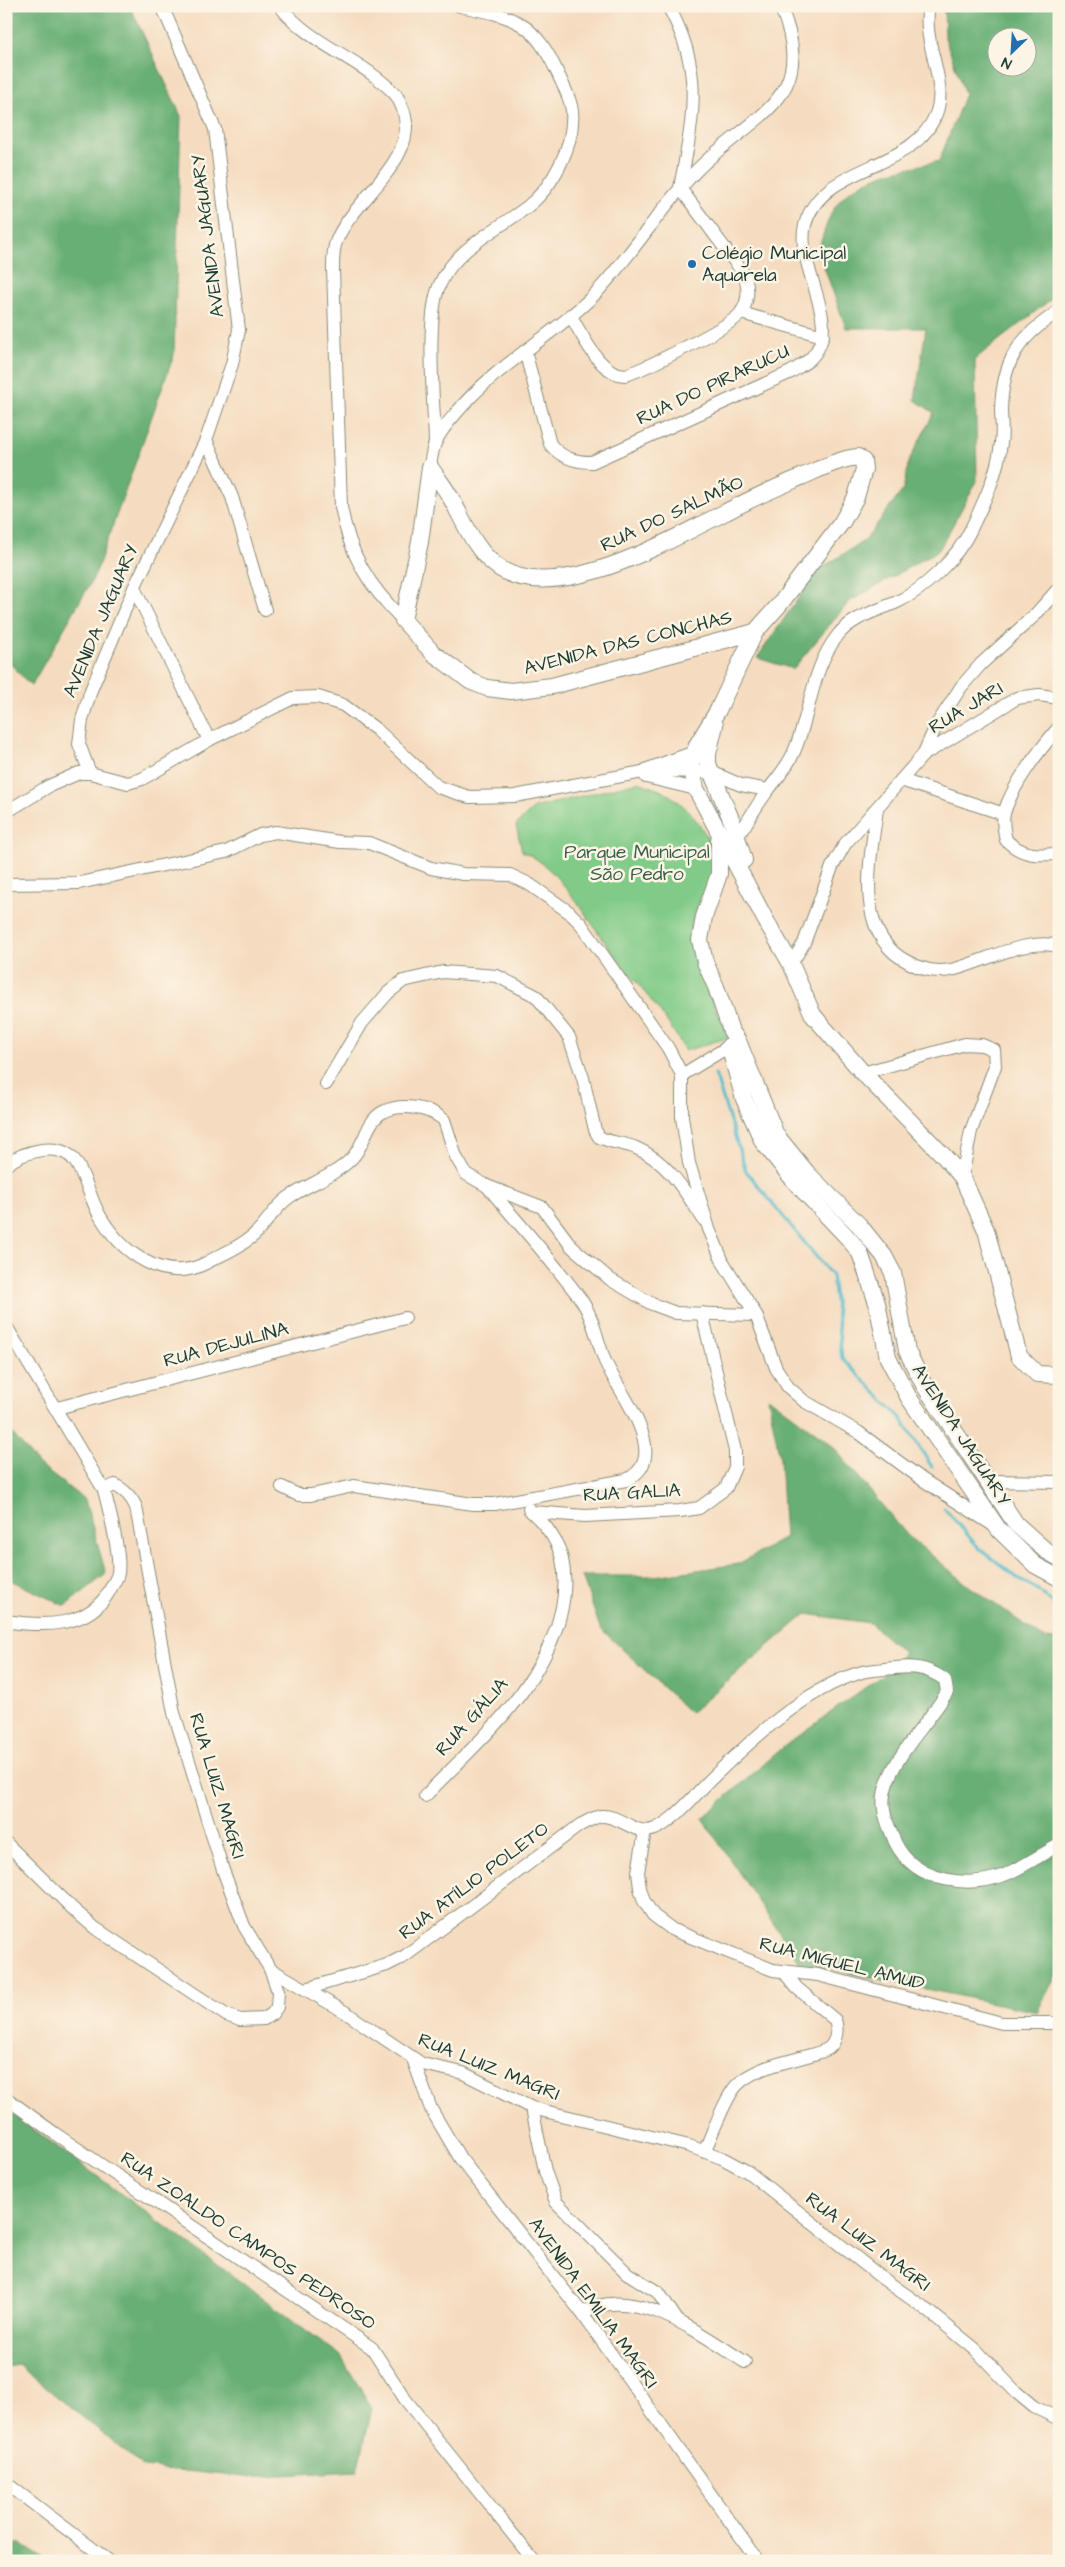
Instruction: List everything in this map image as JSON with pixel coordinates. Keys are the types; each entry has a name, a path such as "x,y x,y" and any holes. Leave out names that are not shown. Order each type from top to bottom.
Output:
{"street":[{"name":"AVENIDA JAGUARY","path":"90,773 79,744 82,720 91,690 134,588 206,440 232,364 239,330 215,129 162,6"},
{"path":"280,6 293,22 348,57 384,83 397,96 406,116 405,135 398,156 336,242 333,268 341,507 344,522 358,562 377,594 403,620"},
{"path":"403,620 420,542 435,442 432,324 433,303 439,285 458,256 529,206 544,189 563,159 570,136 572,112 570,100 550,57 528,29 521,23 503,15 460,6"},
{"path":"570,315 601,362 618,375 626,375 720,329 734,320 746,304 748,285 744,274 680,188 694,82 689,53 680,27 668,6"},
{"path":"435,442 447,422 473,391 591,298 621,266 680,188 709,157 769,110 786,89 793,62 793,41 780,6"},
{"path":"741,313 823,336 824,326 803,246 804,226 810,211 827,191 914,145 928,129 940,102 940,90 927,28 929,6"},
{"path":"708,905 722,887 736,849 768,790 783,772 793,754 817,669 825,653 846,626 900,601 949,563 960,549 991,484 998,460 1001,442 1003,385 1006,368 1016,348 1029,332 1059,310"},
{"name":"RUA DO PIRARUCU","path":"525,351 545,433 550,444 556,452 568,459 592,462 791,372 810,358 821,344 823,336"},
{"path":"206,440 232,497 265,610"},
{"name":"RUA DO SALMÃO","path":"430,467 449,494 479,549 488,559 505,572 544,580 561,579 588,573 631,559 750,499 838,461 861,458 864,470 860,486 842,522 780,604 756,632"},
{"path":"134,588 209,740"},
{"path":"791,964 804,943 838,854 845,844 923,755 937,724 960,687 981,664 1035,615 1059,588"},
{"name":"AVENIDA DAS CONCHAS","path":"403,620 433,654 470,681 487,688 511,691 552,686 676,655 756,632"},
{"path":"756,632 718,710 692,755 692,773 696,789 716,826 736,849 750,873 765,919"},
{"name":"RUA JARI","path":"923,755 1018,698 1039,695 1059,698"},
{"path":"6,812 61,779 79,773 90,773 128,783 142,779 209,740 293,698 318,697 343,705 377,730 427,779 438,787 469,797 514,796 648,771 692,755"},
{"path":"718,710 708,754 711,772 731,820 736,849 750,892 791,964 813,1015 863,1073 942,1154 962,1178 986,1230 1019,1356 1037,1374 1059,1375"},
{"path":"1059,728 1033,761 1004,814 1006,840 1019,851 1039,855 1059,854"},
{"path":"648,771 711,772 741,785 768,790"},
{"path":"626,775 646,777 696,789"},
{"path":"901,780 1004,814"},
{"path":"877,808 871,860 870,904 875,927 885,944 897,956 920,968 938,972 953,970 1015,949 1052,944 1059,946"},
{"path":"716,826 731,820"},
{"name":"AVENIDA JAGUARY","path":"716,826 721,866 704,916 700,940 705,962 716,987 733,1039 776,1135 807,1173 875,1243 893,1273 908,1351 916,1369 1016,1524 1045,1550 1059,1558"},
{"path":"6,884 79,883 226,852 260,835 276,832 340,842 369,843 431,868 463,874 510,876 529,884 569,912 580,924 668,1048 682,1076 682,1117 689,1163 709,1229 723,1262 756,1315 776,1368 788,1387 804,1401 858,1432 923,1480 999,1530"},
{"path":"722,887 738,885 750,892"},
{"path":"326,1084 362,1023 388,993 402,981 443,972 497,976 536,996 569,1037 583,1078 595,1130 599,1137 638,1149 668,1171 682,1186 709,1229"},
{"name":"AVENIDA JAGUARY","path":"733,1039 744,1099 763,1142 796,1183 844,1233 860,1254 877,1303 888,1358 899,1380 999,1530 1035,1565 1059,1578"},
{"path":"682,1076 733,1039"},
{"path":"863,1073 965,1044 982,1045 994,1050 995,1066 971,1131 962,1178"},
{"path":"6,1165 16,1157 27,1153 57,1150 66,1154 74,1161 100,1217 141,1260 157,1268 167,1270 198,1267 248,1240 280,1204 352,1158 378,1116 393,1109 404,1107 429,1111 444,1120 462,1169 466,1174 487,1186 542,1207 563,1238 591,1265 652,1304 676,1313 756,1315"},
{"path":"282,1488 298,1495 312,1495 354,1486 473,1504 495,1504 626,1480 632,1477 644,1462 646,1446 638,1421 605,1361 587,1309 487,1186"},
{"path":"844,1233 859,1225"},
{"name":"RUA GALIA","path":"532,1512 585,1516 680,1511 699,1508 726,1488 734,1472 734,1451 702,1313"},
{"name":"RUA DEJULINA","path":"57,1408 405,1318"},
{"path":"6,1326 57,1408 104,1490 111,1518 118,1573 106,1597 93,1609 76,1619 57,1624 25,1624 6,1620"},
{"path":"988,1481 1059,1482"},
{"name":"RUA LUIZ MAGRI","path":"104,1490 115,1485 129,1494 136,1507 174,1713 227,1880 244,1926 270,1969 345,2012 422,2064 463,2073 532,2108 704,2150 748,2172 975,2349 1016,2392 1034,2407 1059,2419"},
{"name":"RUA GÁLIA","path":"425,1796 508,1711 535,1672 554,1632 563,1598 562,1559 554,1539 532,1512 518,1499"},
{"path":"645,1830 660,1826 675,1815 749,1742 783,1715 829,1686 859,1673 911,1666 934,1672 946,1680 947,1692 896,1765 884,1796 885,1820 899,1851 924,1872 959,1882 972,1882 1008,1873 1059,1845"},
{"name":"RUA ATÍLIO POLETO","path":"306,1989 387,1965 405,1956 580,1825 596,1817 604,1816 645,1830"},
{"name":"RUA MIGUEL AMUD","path":"645,1830 638,1872 644,1901 653,1914 672,1930 759,1966 784,1972 818,1975 1002,2023 1059,2023"},
{"path":"6,1843 95,1928 226,2015 240,2020 254,2020 272,2014 279,1998 276,1983 270,1969"},
{"path":"704,2150 735,2086 746,2077 762,2070 828,2048 836,2037 837,2026 830,2014 797,1988 784,1972"},
{"name":"AVENIDA EMILIA MAGRI","path":"413,2059 432,2108 460,2158 582,2313 758,2561"},
{"name":"RUA ZOALDO CAMPOS PEDROSO","path":"6,2098 54,2133 372,2348 406,2399 534,2561"},
{"path":"532,2108 545,2171 556,2202 627,2272 659,2293 677,2320"},
{"path":"582,2313 596,2304 620,2304 653,2310 677,2320 745,2362"},
{"path":"6,2483 109,2561"}],"green space":[{"path":"6,6 130,6 181,116 174,355 95,575 31,686 6,659"},
{"path":"944,6 1059,6 1059,293 975,359 977,481 939,550 849,602 793,669 757,658 817,571 865,540 903,490 909,460 934,413 915,400 926,328 846,328 818,250 827,222 835,207 856,187 882,175 939,161 965,94 945,38"},
{"name":"Parque Municipal São Pedro","path":"638,782 660,790 682,805 701,826 712,852 714,865 712,878 692,923 692,943 705,985 729,1037 685,1051 660,1012 613,953 561,882 549,869 522,851 516,825 534,808"},
{"path":"768,1397 830,1443 908,1536 969,1586 1045,1639 1059,1640 1059,1853 1056,1875 1059,1880 1059,1970 1037,2012 800,1963 702,1818 786,1745 881,1676 904,1653 870,1623 806,1614 690,1713 600,1628 582,1576 655,1576 738,1564 785,1538 780,1459"},
{"path":"6,1426 39,1465 85,1500 106,1574 65,1606 6,1578"},
{"path":"6,2109 340,2355 372,2408 358,2471 244,2477 144,2467 18,2365 6,2367"},
{"path":"19,2543 47,2561 6,2561 6,2549"}],"waterway":[{"path":"715,1074 746,1171 832,1276 842,1358 901,1418 932,1467"},
{"path":"944,1508 979,1548 1020,1580 1037,1589 1059,1610"}],"place":[{"name":"Colégio Municipal Aquarela","path":"692,264"}]}
